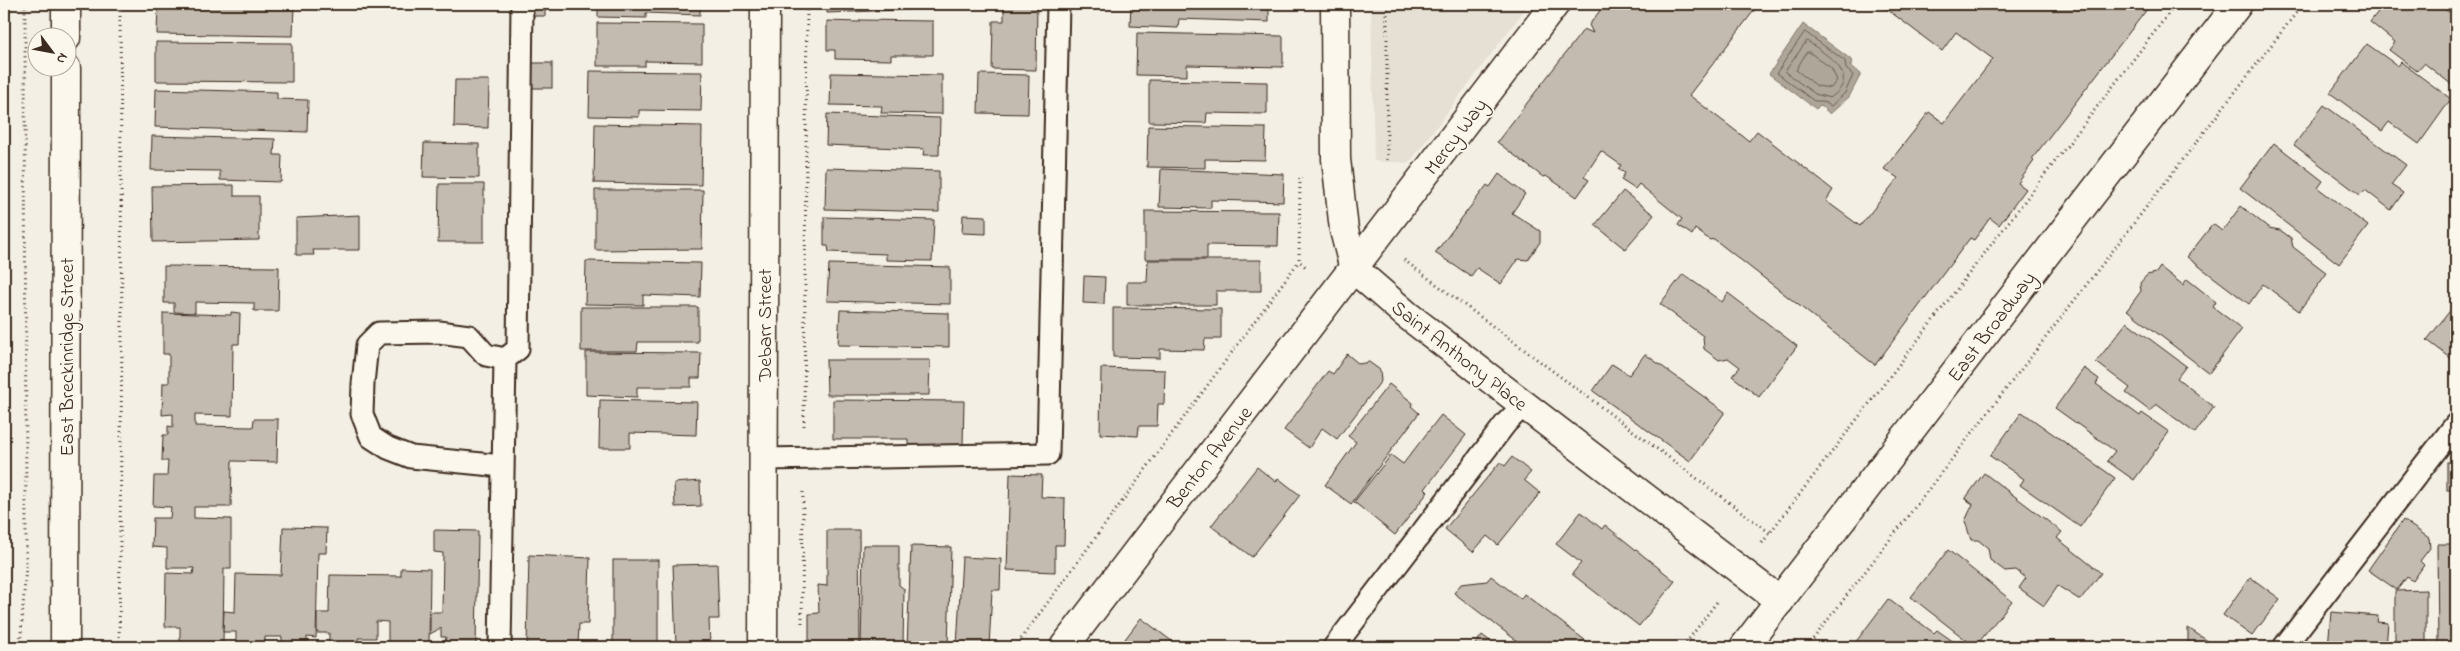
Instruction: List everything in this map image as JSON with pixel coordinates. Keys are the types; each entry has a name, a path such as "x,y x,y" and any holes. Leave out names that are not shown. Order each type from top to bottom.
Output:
{"street":[{"path":"66,4 66,28"},
{"name":"Debarr Street","path":"763,647 765,4"},
{"path":"1335,4 1336,159 1344,230 1354,269"},
{"name":"Mercy Way","path":"1354,269 1555,4"},
{"name":"East Broadway","path":"1744,647 2238,4"},
{"name":"East Breckinridge Street","path":"65,647 66,78"},
{"name":"Saint Anthony Place","path":"1354,269 1407,315 1780,601"},
{"name":"Benton Avenue","path":"1064,647 1354,269"}],"lane":[{"path":"502,466 410,457 388,448 371,437 362,414 363,384 368,345 379,333 439,332 469,336 486,355 505,359 518,349 522,4"},
{"path":"764,459 1048,454 1058,4"},
{"path":"500,647 505,359"},
{"path":"1334,647 1506,422 1524,405"},
{"path":"2284,647 2456,424"}],"path":[{"path":"20,647 26,567 25,4"},
{"path":"119,647 122,335 120,4"},
{"path":"802,627 807,4"},
{"path":"1387,4 1388,166"},
{"path":"1683,647 2176,4"},
{"path":"1808,647 2303,4"},
{"path":"1386,228 1396,253 1770,534"},
{"path":"1015,647 1299,261"}],"shaded area":[{"path":"1371,4 1529,4 1409,163 1374,161"}],"water":[{"path":"1803,24 1853,61 1850,66 1861,74 1849,97 1830,114 1820,105 1816,109 1769,74"}],"building":[{"path":"158,4 294,4 293,36 157,34"},
{"path":"528,4 545,4 545,16 528,16"},
{"path":"598,4 700,4 700,15 646,13 646,18 598,17"},
{"path":"827,4 935,4 935,6 921,5 921,9 827,13"},
{"path":"1004,4 1037,4 1036,70 992,69 993,21 1004,21"},
{"path":"1131,4 1269,4 1269,22 1179,19 1178,28 1130,26"},
{"path":"1605,4 1759,4 1689,95 1749,141 1757,131 1833,190 1826,201 1860,226 1898,178 1884,169 1929,112 1944,123 1993,59 1956,32 1942,51 1880,4 2151,4 2032,159 2034,161 2018,183 2026,189 1999,225 1990,218 1974,240 1970,238 1875,365 1714,239 1710,240 1695,229 1692,235 1678,225 1682,219 1639,184 1635,189 1621,180 1625,173 1618,169 1621,165 1601,151 1584,177 1589,180 1577,197 1546,176 1543,177 1497,142 1584,29 1593,33 1589,25"},
{"path":"2384,4 2437,4 2456,17 2456,88 2424,63 2417,71 2389,50 2395,42 2370,22"},
{"path":"860,20 933,21 933,55 891,55 891,60 835,59 835,50 827,50 827,21 859,22"},
{"path":"597,23 702,24 702,62 645,61 645,66 597,66"},
{"path":"1137,33 1283,36 1283,67 1187,65 1187,76 1136,75"},
{"path":"156,42 292,43 292,82 156,81"},
{"path":"2367,44 2398,66 2401,62 2451,99 2419,144 2389,122 2382,131 2330,93"},
{"path":"528,63 552,63 552,88 528,88"},
{"path":"590,71 702,72 701,111 639,110 639,117 589,116"},
{"path":"831,73 942,75 942,114 881,113 882,106 830,105"},
{"path":"979,74 1029,75 1028,114 978,113"},
{"path":"455,80 489,80 488,128 454,127"},
{"path":"1149,80 1267,82 1267,114 1207,113 1206,123 1149,122"},
{"path":"156,89 277,92 277,99 308,100 307,132 155,127"},
{"path":"2324,105 2406,165 2391,185 2403,193 2391,210 2365,190 2360,195 2294,145"},
{"path":"827,114 940,118 939,155 923,155 924,149 826,145"},
{"path":"595,124 702,126 701,185 594,183"},
{"path":"1148,126 1266,128 1265,160 1205,159 1205,168 1147,167"},
{"path":"152,136 275,139 274,155 282,155 281,182 220,180 220,171 151,170"},
{"path":"424,143 479,144 479,178 423,177"},
{"path":"2274,143 2323,181 2318,188 2368,226 2339,264 2240,188"},
{"path":"826,168 939,171 939,212 825,209"},
{"path":"1161,169 1284,174 1283,202 1211,200 1211,208 1159,207"},
{"path":"1499,174 1525,194 1512,213 1540,231 1540,242 1528,260 1518,259 1501,284 1477,268 1471,276 1435,253 1487,185 1490,187"},
{"path":"439,184 484,184 484,242 438,242"},
{"path":"234,185 234,196 259,196 259,240 153,242 152,186"},
{"path":"595,190 703,190 702,249 595,250"},
{"path":"1623,191 1654,215 1625,249 1595,225"},
{"path":"2241,206 2269,228 2280,230 2291,238 2293,247 2327,273 2299,311 2263,284 2249,304 2187,257 2213,224 2222,231"},
{"path":"1145,211 1279,212 1278,246 1207,245 1207,259 1145,259"},
{"path":"360,215 360,250 313,250 314,255 296,255 296,218"},
{"path":"963,215 986,216 986,234 962,233"},
{"path":"824,217 934,220 932,261 886,260 886,254 829,252 828,246 824,246"},
{"path":"1148,260 1261,260 1261,291 1216,291 1216,305 1127,305 1127,282 1147,282"},
{"path":"586,261 701,263 700,297 643,295 643,305 585,304"},
{"path":"829,264 950,267 950,304 827,301"},
{"path":"164,266 279,267 278,311 254,311 254,303 195,302 195,313 174,312 174,303 164,303"},
{"path":"2160,267 2183,285 2187,279 2216,302 2213,307 2242,329 2209,373 2127,310 2141,291 2140,283 2147,275 2156,273"},
{"path":"1683,274 1722,302 1728,293 1797,346 1759,397 1732,376 1740,367 1728,358 1719,360 1704,349 1703,336 1660,304"},
{"path":"1084,276 1105,277 1104,304 1083,303"},
{"path":"2456,303 2456,362 2427,340"},
{"path":"581,307 698,307 698,342 638,342 637,351 581,351"},
{"path":"1113,308 1221,309 1221,339 1205,339 1204,350 1160,349 1160,358 1113,357"},
{"path":"840,310 949,313 949,347 838,345"},
{"path":"231,312 240,313 239,344 233,344 232,416 195,415 195,426 253,427 254,419 278,419 277,462 232,461 231,507 194,507 194,518 231,519 231,569 224,569 223,643 180,642 180,627 165,627 166,573 193,574 194,568 167,568 167,548 152,547 153,518 170,518 171,507 153,506 154,476 167,476 168,461 162,461 163,435 168,435 168,426 173,427 173,414 162,415 163,383 169,383 169,354 163,354 163,313 231,315"},
{"path":"2127,322 2186,366 2177,378 2214,407 2195,433 2156,404 2150,411 2126,393 2130,388 2096,362"},
{"path":"586,352 701,353 700,378 691,378 691,387 637,387 637,397 586,395"},
{"path":"1347,354 1359,364 1369,362 1380,370 1381,381 1337,439 1322,428 1309,448 1284,430 1328,371 1333,374"},
{"path":"1645,354 1725,412 1690,461 1593,391 1612,364 1629,375"},
{"path":"826,360 930,360 929,395 827,395"},
{"path":"1101,368 1165,370 1164,404 1158,404 1157,426 1139,426 1138,436 1100,434"},
{"path":"2084,368 2099,379 2096,384 2140,416 2142,413 2169,432 2134,480 2107,461 2115,451 2055,408"},
{"path":"1389,384 1413,403 1411,406 1419,413 1351,504 1325,485 1356,442 1348,436"},
{"path":"600,400 697,402 696,435 630,433 630,448 599,448"},
{"path":"833,400 964,401 963,446 908,446 908,439 833,439"},
{"path":"2022,412 2115,478 2080,527 2020,485 2024,479 1990,456"},
{"path":"1441,415 1466,435 1425,489 1428,492 1395,535 1354,502 1391,455 1403,464"},
{"path":"1512,457 1531,472 1524,480 1540,493 1498,545 1487,536 1473,552 1445,529 1500,462 1505,466"},
{"path":"2447,462 2456,462 2456,490 2447,490"},
{"path":"1257,467 1276,482 1278,478 1300,495 1252,557 1211,526"},
{"path":"1984,473 2062,532 2057,538 2101,573 2080,600 2058,586 2044,606 2019,588 2026,578 2016,570 2005,571 1990,560 1988,548 1978,540 1971,540 1965,521 1973,504 1965,499"},
{"path":"1010,474 1042,475 1041,497 1065,498 1064,545 1055,545 1055,572 1007,570"},
{"path":"700,481 701,506 675,507 674,483"},
{"path":"1581,512 1602,529 1605,525 1675,581 1639,626 1572,574 1581,563 1556,544"},
{"path":"2403,520 2429,538 2430,548 2420,561 2424,565 2413,581 2407,577 2397,590 2368,570"},
{"path":"283,527 327,528 326,553 318,553 316,638 307,637 307,643 282,642 282,637 265,637 265,647 236,647 236,632 223,632 224,611 235,612 236,574 281,575"},
{"path":"434,530 478,531 476,647 440,647 440,643 445,643 446,637 441,637 441,628 430,634 430,612 442,612 443,553 434,552"},
{"path":"827,530 859,530 860,647 809,647 809,614 819,613 818,585 827,586"},
{"path":"2437,544 2456,544 2456,647 2438,647"},
{"path":"863,545 899,545 899,585 904,589 903,647 861,647"},
{"path":"911,546 951,547 948,647 907,647"},
{"path":"1948,550 2012,601 1975,647 1911,597"},
{"path":"529,555 590,558 588,624 579,624 578,647 527,647"},
{"path":"962,557 1001,559 1000,590 992,590 989,647 957,647"},
{"path":"613,560 658,560 658,647 613,647"},
{"path":"717,564 719,619 709,619 710,646 676,647 673,565"},
{"path":"401,568 430,569 429,644 388,643 388,622 376,621 376,638 358,638 358,647 329,647 329,633 317,633 317,613 329,613 330,575 401,576"},
{"path":"1491,576 1521,599 1524,594 1594,647 1532,647 1528,644 1525,647 1454,593 1461,584 1487,581"},
{"path":"2250,577 2280,599 2252,636 2223,615"},
{"path":"2426,590 2426,647 2395,647 2395,591"},
{"path":"1888,599 1934,633 1937,630 1961,647 1852,647"},
{"path":"2331,612 2378,616 2377,622 2388,623 2386,647 2328,647"},
{"path":"1141,618 1177,645 1176,647 1119,647"},
{"path":"2188,628 2217,647 2142,647 2188,643"},
{"path":"1482,635 1498,647 1473,647"}]}
